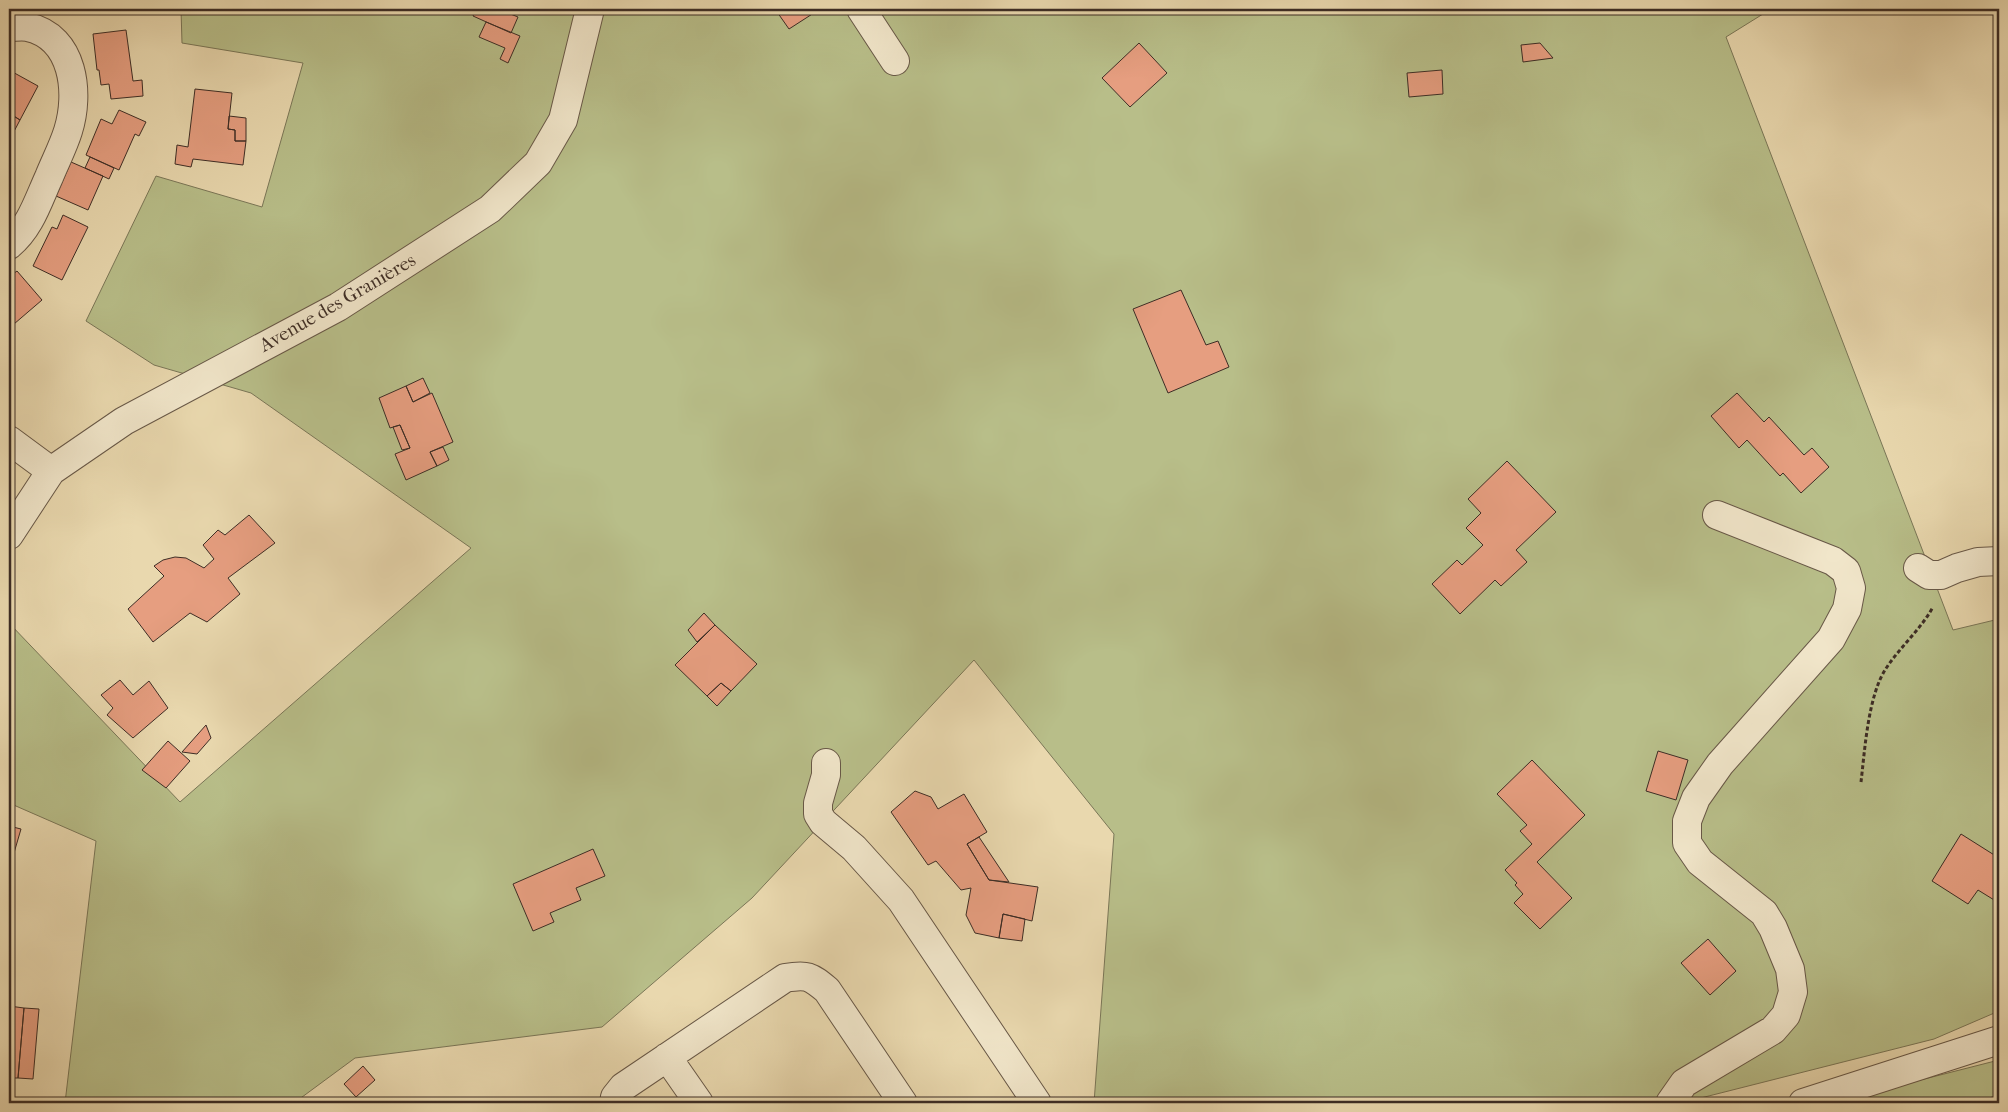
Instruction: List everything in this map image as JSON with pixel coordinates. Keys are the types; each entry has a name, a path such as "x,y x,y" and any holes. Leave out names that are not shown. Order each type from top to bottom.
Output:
{"street":[{"name":"Avenue des Granières","path":"9,535 51,471 134,414 338,307 490,209 538,163 563,120 590,9"},
{"path":"861,9 895,61"},
{"path":"9,27 28,27 46,35 61,47 72,73 72,103 68,130 30,220 21,234 9,245"},
{"path":"9,440 51,471"},
{"path":"1670,1103 1684,1083 1773,1030 1786,1015 1793,992 1790,969 1773,928 1764,913 1700,862 1687,843 1687,822 1696,798 1720,764 1831,639 1848,609 1851,588 1846,572 1833,561 1717,514"},
{"path":"1930,572 1957,568 1978,562 1999,561"},
{"path":"826,763 826,775 818,803 818,814 823,822 854,848 901,900 1037,1103"},
{"path":"614,1103 623,1088 667,1057 785,978 802,975 815,980 827,990 903,1103"},
{"path":"1803,1103 1999,1040"},
{"path":"667,1057 699,1103"}],"path":[{"path":"1861,782 1867,732 1878,683 1886,667 1929,615 1934,605 1930,572"}],"green space":[{"path":"181,9 1771,9 1726,37 1953,630 1999,619 1999,1011 1934,1039 1681,1103 1094,1103 1114,834 974,660 752,898 602,1027 355,1058 294,1103 65,1103 96,841 9,803 9,623 180,802 471,548 251,393 154,365 86,321 156,176 262,207 303,63 182,43"},
{"path":"1999,1060 1999,1095 1972,1103 1830,1103"}],"building":[{"path":"476,9 498,9 518,17 511,33 473,16"},
{"path":"775,9 820,9 789,29"},
{"path":"486,22 520,36 508,63 500,59 505,48 479,37"},
{"path":"126,30 133,81 142,80 143,96 111,99 109,84 101,85 99,70 97,70 93,34"},
{"path":"1139,43 1167,73 1130,107 1102,78"},
{"path":"1540,43 1553,58 1523,62 1521,45"},
{"path":"9,70 38,86 20,120 9,113"},
{"path":"1442,70 1443,94 1409,97 1407,73"},
{"path":"195,89 232,93 228,129 235,130 235,141 246,141 243,165 193,159 191,167 175,164 177,145 188,147"},
{"path":"119,110 146,122 139,136 135,134 119,170 86,155 101,119 112,124"},
{"path":"9,113 20,120 9,141"},
{"path":"229,116 246,118 246,141 235,141 235,130 228,129"},
{"path":"90,157 114,168 109,179 85,168"},
{"path":"71,162 103,176 88,210 56,196"},
{"path":"63,215 88,227 62,280 33,266 52,227 57,229"},
{"path":"17,271 42,300 14,324 9,318 9,277"},
{"path":"1181,290 1206,345 1218,341 1229,367 1168,393 1133,309"},
{"path":"423,378 430,393 413,402 406,386"},
{"path":"406,386 413,402 432,393 453,442 430,452 437,466 406,480 395,454 410,448 400,425 390,428 379,398"},
{"path":"1737,393 1764,422 1769,417 1804,455 1812,448 1829,467 1801,493 1783,473 1780,476 1747,440 1739,448 1711,416"},
{"path":"400,425 410,448 402,450 393,427"},
{"path":"443,447 449,460 437,466 430,452"},
{"path":"1507,461 1556,512 1516,550 1527,562 1501,586 1495,580 1460,614 1432,584 1457,560 1462,565 1483,545 1466,528 1481,513 1468,499"},
{"path":"249,515 275,543 228,578 240,594 207,622 190,613 153,642 128,609 164,576 154,566 163,560 175,557 186,558 204,568 214,559 203,545 218,530 225,535"},
{"path":"704,613 715,625 697,642 688,630"},
{"path":"715,625 757,664 731,691 721,683 707,696 675,665"},
{"path":"120,680 133,695 149,681 168,708 133,738 107,715 113,708 101,695"},
{"path":"721,683 731,691 717,706 707,696"},
{"path":"206,725 211,738 197,754 182,752"},
{"path":"168,741 190,761 166,788 142,770"},
{"path":"1658,751 1688,760 1676,800 1646,791"},
{"path":"1532,760 1585,815 1537,862 1572,898 1540,929 1514,903 1523,894 1515,885 1517,883 1505,870 1532,844 1520,831 1527,825 1497,794"},
{"path":"915,791 931,797 938,809 964,794 987,832 967,844 989,880 1038,887 1032,921 1003,914 999,938 975,933 966,915 971,888 961,890 936,861 928,865 891,812"},
{"path":"9,826 21,829 9,870"},
{"path":"1961,834 1999,858 1999,903 1978,890 1968,904 1932,881"},
{"path":"979,837 1009,882 989,880 967,844"},
{"path":"593,849 605,876 576,888 581,900 550,913 554,922 533,931 513,884"},
{"path":"1003,914 1025,919 1022,941 999,938"},
{"path":"1708,939 1736,971 1710,995 1681,963"},
{"path":"9,1006 24,1008 18,1078 9,1078"},
{"path":"24,1008 39,1009 33,1079 18,1078"},
{"path":"363,1066 375,1080 356,1097 344,1084"}]}
